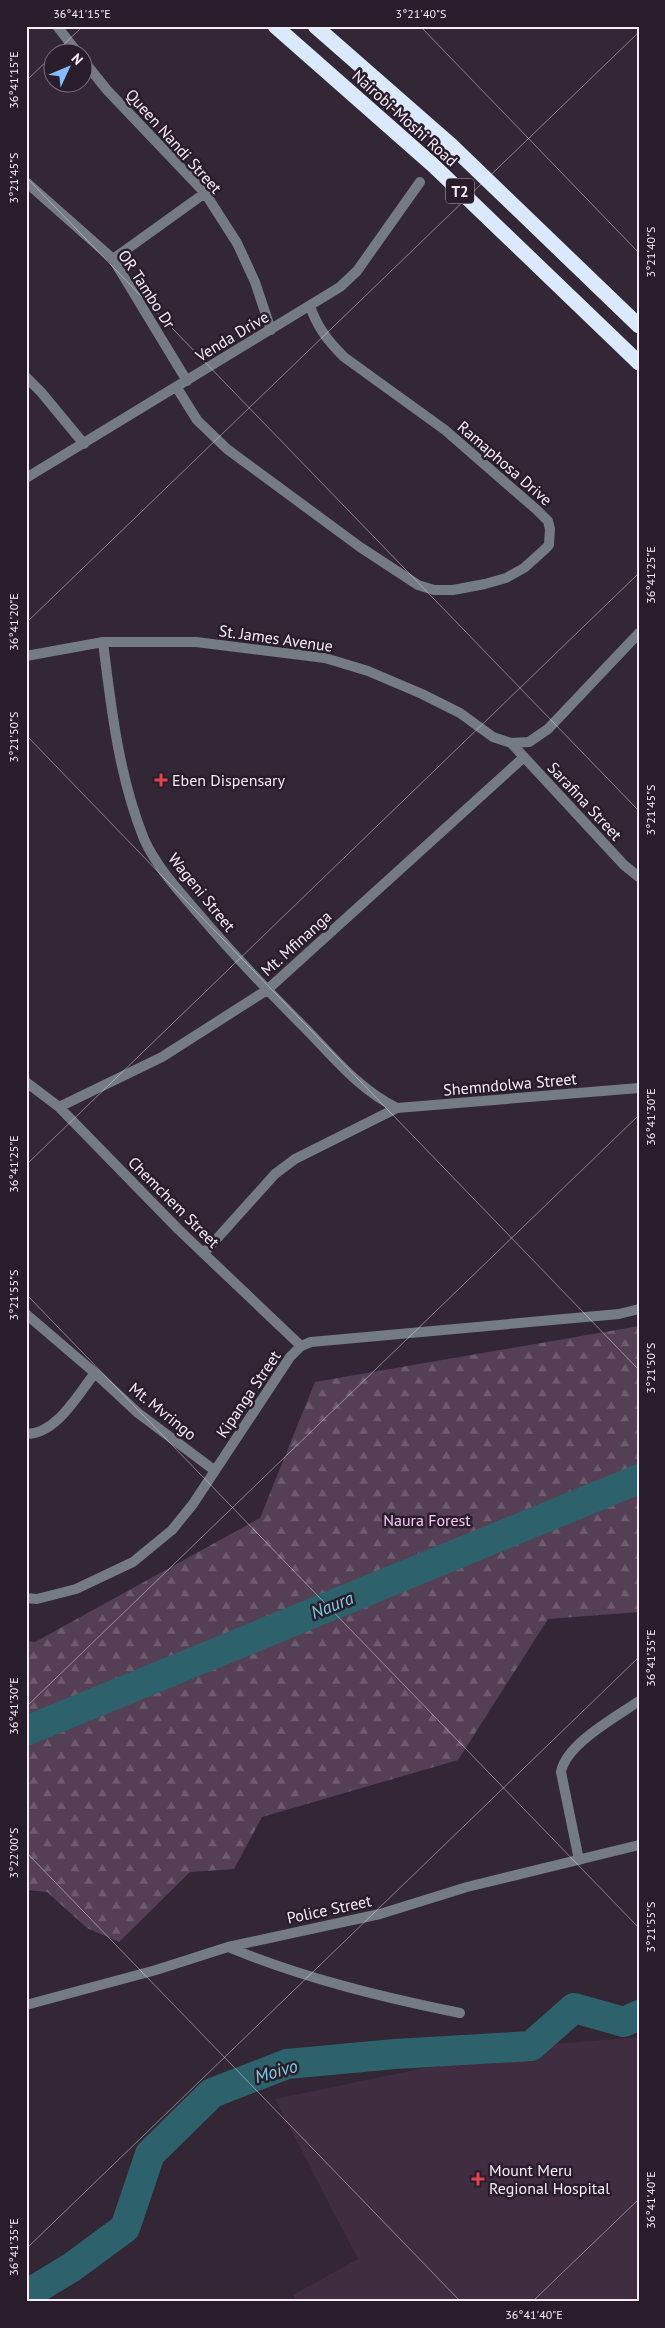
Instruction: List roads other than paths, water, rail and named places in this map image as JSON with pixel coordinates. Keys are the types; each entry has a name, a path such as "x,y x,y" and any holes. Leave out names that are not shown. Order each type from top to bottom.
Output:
{"highway":[{"name":"Nairobi-Moshi Road","path":"275,26 434,166 639,363"},
{"name":"Nairobi-Moshi Road","path":"315,26 452,146 639,326"}],"street":[{"path":"57,26 69,42"},
{"name":"Queen Nandi Street","path":"92,71 107,90 205,193 237,243 255,282 271,330"},
{"name":"OR Tambo Dr","path":"26,182 113,259 187,381"},
{"name":"Venda Drive","path":"26,478 177,388 340,287 356,272 420,182"},
{"path":"113,259 205,193"},
{"name":"Ramaphosa Drive","path":"177,388 197,420 227,449 360,546 418,584 434,590 453,590 506,578 524,568 549,545 551,536 548,521 519,493 445,430 344,357 316,323 310,306"},
{"path":"26,378 41,392 84,444"},
{"path":"511,743 529,742 548,729 639,633"},
{"name":"St. James Avenue","path":"26,656 103,642 196,642 325,658 368,671 422,694 460,714 493,738 511,743"},
{"name":"Wageni Street","path":"103,642 111,709 126,783 145,840 169,880 267,990 363,1087 384,1102"},
{"name":"Sarafina Street","path":"511,743 624,865 639,877"},
{"name":"Mt. Mfinanga","path":"58,1107 162,1056 267,990 524,758"},
{"name":"Chemchem Street","path":"26,1082 58,1107 204,1253 301,1346"},
{"name":"Shemndolwa Street","path":"384,1102 397,1108 639,1088"},
{"path":"204,1253 274,1174 295,1159 397,1108"},
{"name":"Kipanga Street","path":"26,1598 37,1599 76,1589 133,1562 172,1530 193,1504 290,1357 301,1346 311,1342 619,1314 639,1309"},
{"name":"Mt. Mvringo","path":"26,1314 138,1413 214,1470"},
{"path":"26,1434 34,1434 58,1420 95,1373"},
{"path":"579,1860 560,1772 562,1764 576,1746 639,1701"},
{"name":"Police Street","path":"26,2005 156,1970 228,1947 380,1914 467,1888 639,1845"},
{"path":"228,1947 262,1961 373,1995 460,2013"}],"waterway":[{"name":"Naura","path":"26,1731 639,1479"},
{"name":"Moivo","path":"26,2295 72,2267 125,2228 150,2154 212,2093 287,2064 395,2054 531,2046 574,2008 624,2022 639,2015"}],"place":[{"name":"Eben Dispensary","path":"161,780"},
{"name":"Mount Meru Regional Hospital","path":"478,2179"}],"park label":[{"name":"Naura Forest","path":"427,1520"}]}
